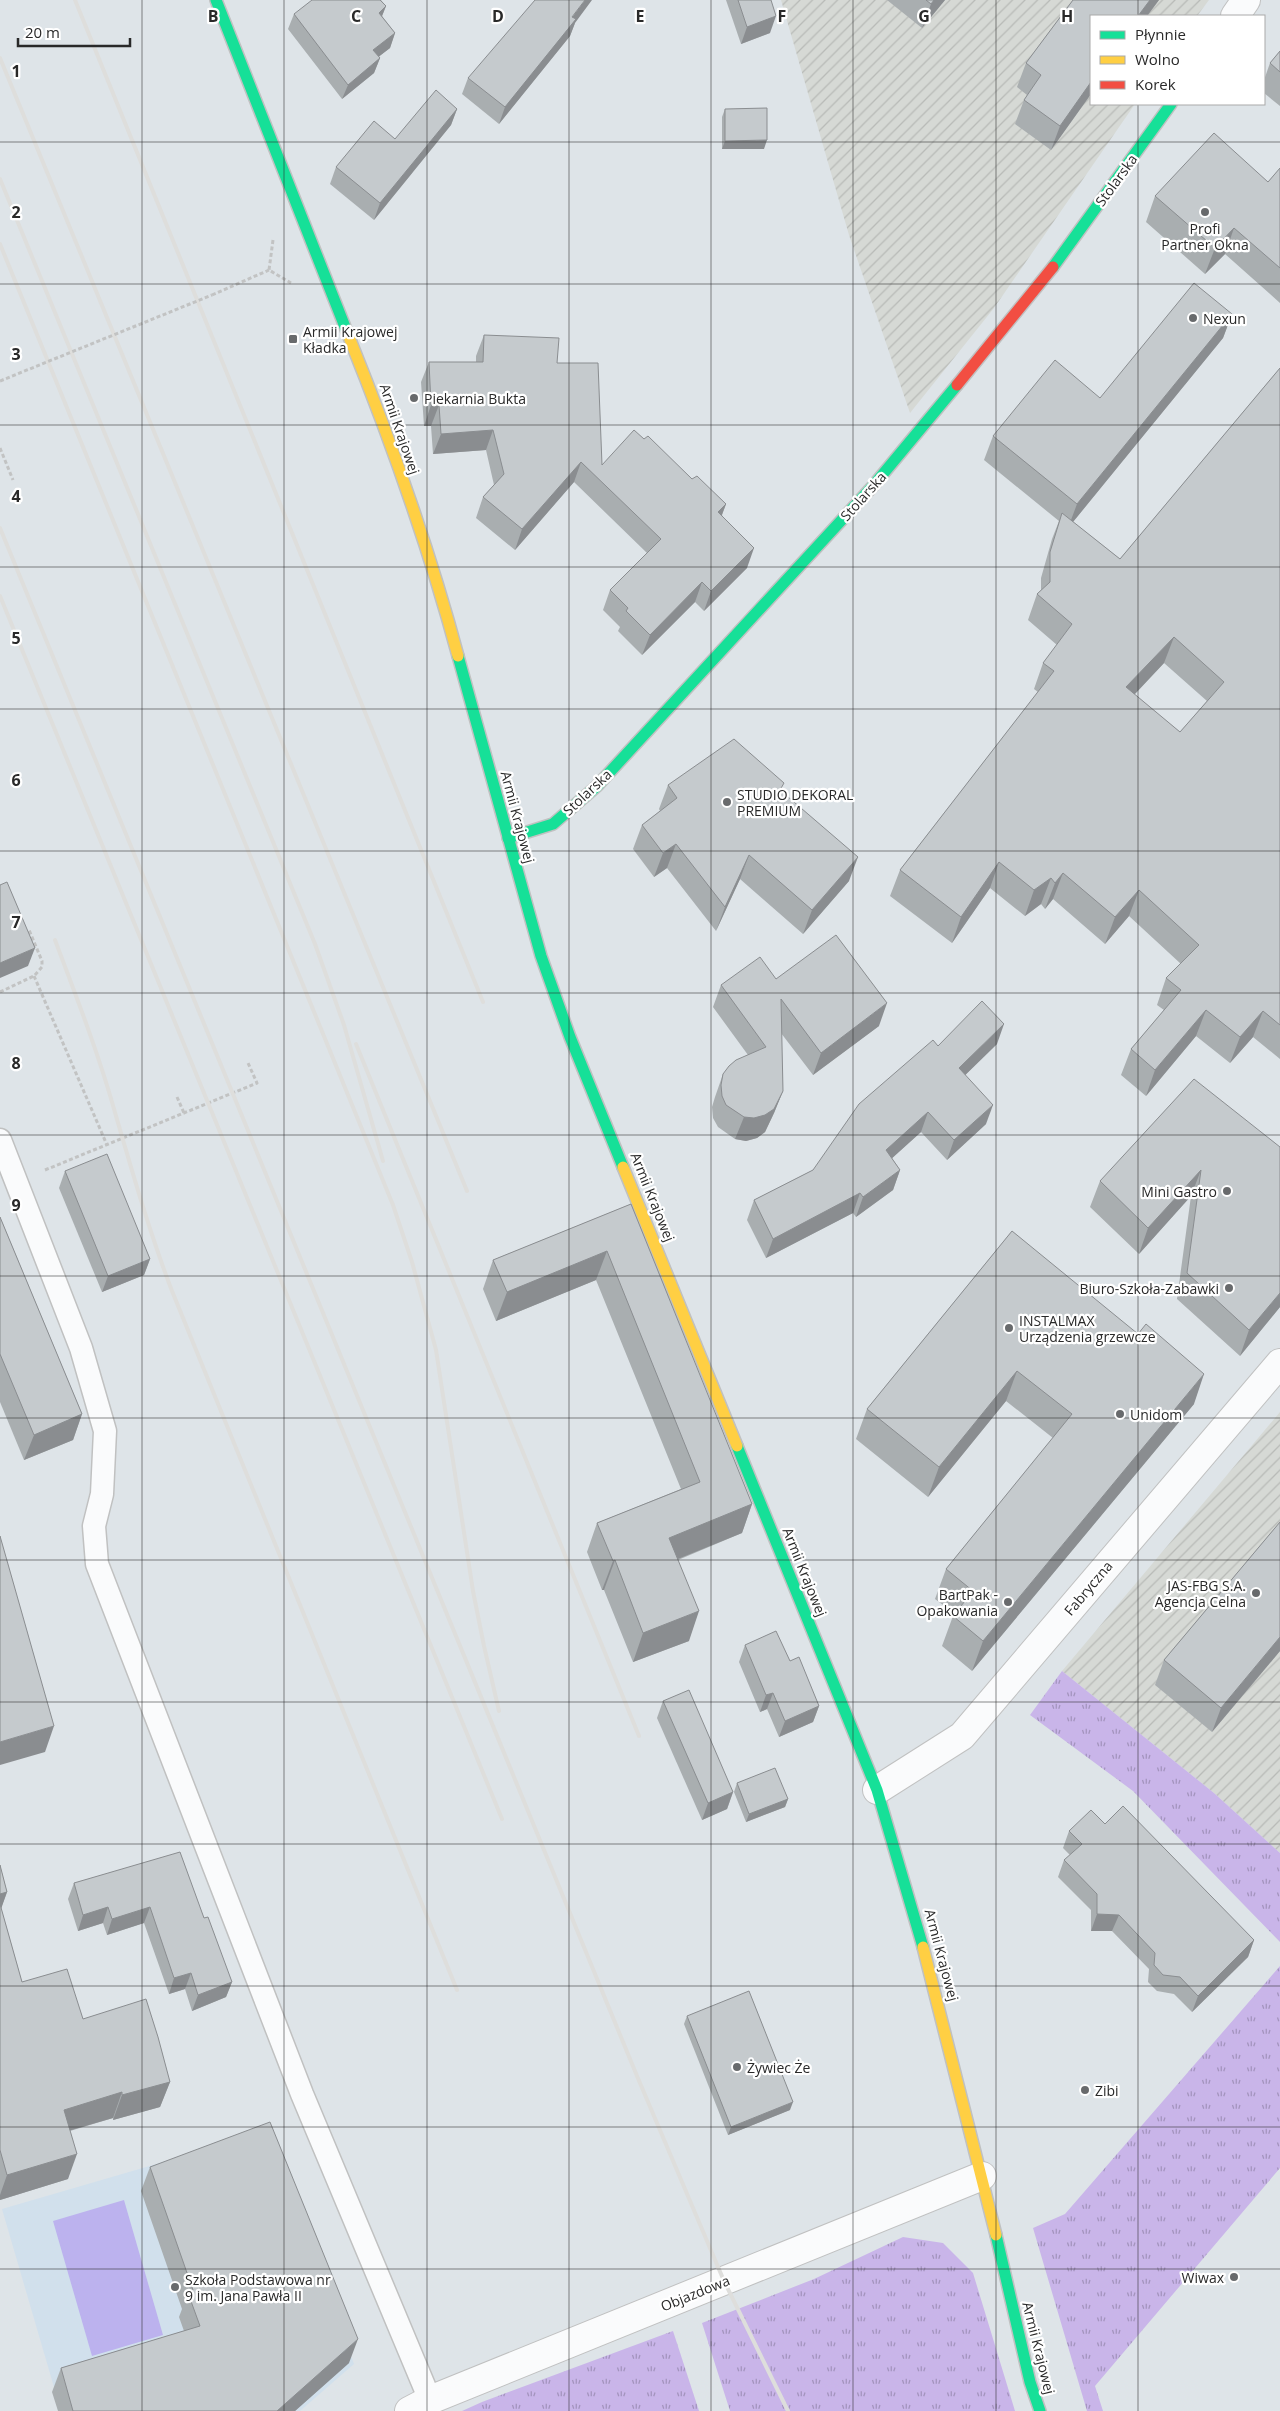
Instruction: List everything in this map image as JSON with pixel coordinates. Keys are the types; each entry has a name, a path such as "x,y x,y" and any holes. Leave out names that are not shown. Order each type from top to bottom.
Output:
{"street":[{"name":"Armii Krajowej","path":"216,0 377,407 454,639 541,956 570,1037 877,1790 920,1931 951,2048 1030,2382 1040,2411"},
{"path":"1236,15 1246,0"},
{"name":"Stolarska","path":"508,838 553,824 597,786 873,486 1037,289 1170,105"},
{"name":"Fabryczna","path":"877,1790 962,1736 1280,1363"},
{"name":"Objazdowa","path":"419,2405 982,2176"}],"lane":[{"path":"0,1140 81,1348 105,1431 102,1494 94,1526 97,1564 302,2094 419,2405"}],"path":[{"path":"269,270 274,236"},
{"path":"0,381 269,270"},
{"path":"269,270 298,286"},
{"path":"0,448 13,480"},
{"path":"0,992 34,976 42,967 42,961 29,930"},
{"path":"34,976 107,1145"},
{"path":"16,1181 257,1083 248,1063"},
{"path":"176,1097 184,1113"}],"shaded area":[{"path":"781,0 1209,0 1198,15 1090,15 1090,105 1134,105 994,308 910,413 849,235"},
{"path":"1280,1412 1280,1853 1214,1793 1062,1671"},
{"name":"Szkoła Podstawowa nr 9 im. Jana Pawła II","path":"266,2132 354,2364 300,2411 61,2411 2,2209"},
{"path":"124,2200 163,2335 92,2356 53,2221"}],"green space":[{"path":"1062,1671 1214,1793 1280,1853 1280,1942 1133,1791 1030,1715"},
{"path":"1280,1966 1280,2168 1095,2386 1103,2411 1087,2411 1033,2228 1065,2214"},
{"path":"903,2237 943,2243 973,2273 1015,2411 730,2411 702,2323 814,2279"},
{"path":"673,2331 699,2411 462,2411 482,2402"}],"building":[{"path":"312,0 380,0 386,6 379,13 395,33 373,50 380,58 348,85 294,14"},
{"path":"535,0 585,0 572,17 576,19 505,107 468,78"},
{"path":"738,0 771,0 776,16 747,27"},
{"path":"926,0 934,0 931,4"},
{"path":"1073,0 1150,0 1139,15 1090,15 1090,83 1060,126 1024,100 1041,75 1026,63"},
{"path":"1280,51 1280,72 1270,63"},
{"path":"436,90 457,109 380,203 336,167 374,121 395,139"},
{"path":"767,108 767,140 725,141 725,109"},
{"path":"1214,133 1268,182 1280,168 1280,268 1234,228 1215,248 1155,196"},
{"path":"1194,283 1232,314 1077,504 993,436 1055,360 1100,398"},
{"path":"484,335 559,338 557,363 598,363 602,465 634,430 644,439 648,436 692,479 697,476 726,504 718,512 754,548 711,591 702,582 650,635 626,611 628,608 610,590 661,539 581,462 522,529 483,497 504,474 493,430 441,434 439,405 431,405 429,362 483,362"},
{"path":"1280,368 1280,1025 1263,1011 1240,1037 1206,1010 1155,1070 1131,1049 1181,990 1166,978 1199,945 1139,890 1115,917 1063,873 1055,883 1051,878 1034,890 999,862 961,917 900,870 1054,671 1043,663 1072,624 1037,594 1050,582 1050,552 1062,513 1120,559","holes":["1174,637 1224,682 1180,732 1126,687"]},
{"path":"734,739 784,783 780,790 858,857 812,910 749,855 725,907 676,844 663,853 642,825 677,798 668,785"},
{"path":"7,882 35,948 0,963 0,885"},
{"path":"836,935 887,1003 821,1053 781,999 783,1091 774,1109 765,1115 754,1118 744,1117 726,1105 722,1096 723,1074 736,1060 766,1047 721,985 760,957 776,979"},
{"path":"982,1001 1004,1024 959,1068 993,1105 954,1140 928,1112 886,1150 900,1170 863,1197 860,1193 773,1239 754,1200 813,1170 859,1104 933,1040 938,1046"},
{"path":"1194,1079 1280,1147 1280,1293 1249,1330 1187,1273 1201,1170 1148,1228 1100,1181"},
{"path":"107,1154 150,1259 108,1276 65,1171"},
{"path":"631,1204 752,1504 669,1538 699,1611 643,1633 615,1560 613,1561 597,1523 700,1482 607,1251 507,1292 493,1260"},
{"path":"0,1217 82,1414 34,1435 0,1354"},
{"path":"1012,1231 1138,1334 1146,1324 1204,1374 983,1641 953,1616 973,1591 946,1569 1072,1414 1017,1371 939,1467 867,1409"},
{"name":"JAS-FBG S.A. Agencja Celna","path":"1280,1522 1280,1637 1221,1708 1164,1660"},
{"path":"0,1536 54,1726 0,1742"},
{"path":"776,1631 790,1661 799,1657 819,1706 785,1721 773,1693 766,1695 745,1645"},
{"path":"689,1690 733,1792 708,1803 663,1701"},
{"path":"775,1768 788,1799 749,1814 737,1783"},
{"path":"1123,1806 1254,1940 1198,1996 1180,1977 1163,1975 1154,1965 1155,1953 1119,1915 1097,1914 1097,1894 1064,1860 1082,1844 1069,1831 1091,1810 1105,1824"},
{"path":"180,1852 204,1918 208,1917 232,1982 198,1995 191,1973 174,1978 150,1907 112,1919 108,1907 83,1915 74,1883"},
{"path":"0,1865 7,1892 0,1894"},
{"path":"0,1904 22,1982 67,1969 83,2019 146,1999 170,2082 122,2095 122,2092 64,2110 77,2154 7,2175 0,2150"},
{"name":"Żywiec Że","path":"749,1991 793,2102 731,2127 687,2016"},
{"path":"270,2122 358,2339 277,2411 73,2411 61,2368 200,2326 188,2293 193,2290 150,2167"}],"railway":[{"path":"75,0 483,1002"},
{"path":"0,58 467,1191"},
{"path":"0,179 315,944 344,1025 383,1161"},
{"path":"0,244 393,1205 412,1262 436,1350 473,1591 499,1711"},
{"path":"0,528 637,2076 724,2281 788,2411"},
{"path":"0,596 502,1819"},
{"path":"55,940 101,1066 141,1201 172,1291 457,1990"},
{"path":"356,1044 639,1736"}],"traffic: fast":[{"path":"216,0 349,337"},
{"path":"1053,267 1170,105"},
{"path":"508,838 553,824 597,786 873,486 957,385"},
{"path":"458,656 541,956 570,1037 623,1167"},
{"path":"737,1446 877,1790 923,1947"},
{"path":"996,2235 1030,2382 1040,2411"}],"traffic: slow":[{"path":"349,337 408,495 435,575 458,656"},
{"path":"623,1167 737,1446"},
{"path":"923,1947 996,2235"}],"traffic: jam":[{"path":"957,385 1053,267"}],"place":[{"name":"Profi Partner Okna","path":"1205,212"},
{"name":"Nexun","path":"1193,318"},
{"name":"Armii Krajowej Kładka","path":"293,339"},
{"name":"Piekarnia Bukta","path":"414,398"},
{"name":"STUDIO DEKORAL PREMIUM","path":"727,802"},
{"name":"Mini Gastro","path":"1227,1191"},
{"name":"Biuro-Szkoła-Zabawki","path":"1229,1288"},
{"name":"INSTALMAX Urządzenia grzewcze","path":"1009,1328"},
{"name":"Unidom","path":"1120,1414"},
{"name":"JAS-FBG S.A. Agencja Celna","path":"1256,1593"},
{"name":"BartPak - Opakowania","path":"1008,1602"},
{"name":"Żywiec Że","path":"737,2067"},
{"name":"Zibi","path":"1085,2090"},
{"name":"Wiwax","path":"1234,2277"},
{"name":"Szkoła Podstawowa nr 9 im. Jana Pawła II","path":"175,2287"}]}
